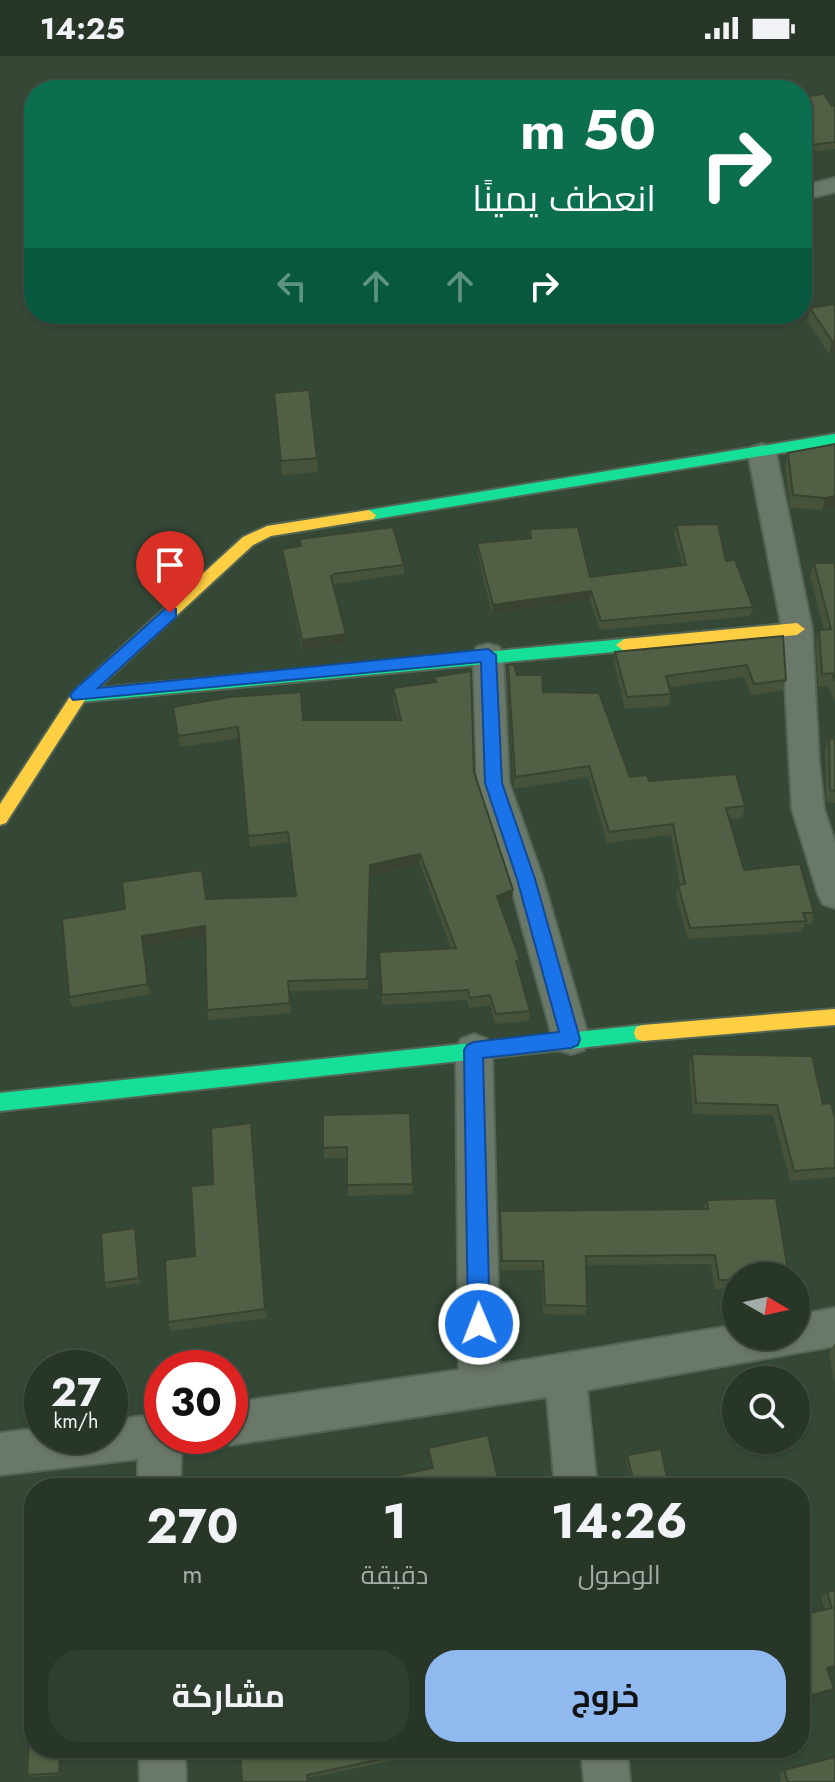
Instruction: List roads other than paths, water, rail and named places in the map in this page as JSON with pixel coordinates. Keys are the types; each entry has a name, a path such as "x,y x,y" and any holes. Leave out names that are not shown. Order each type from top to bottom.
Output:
{"street":[{"path":"812,191 835,185"},
{"path":"0,818 79,696 248,541 267,531 835,439"},
{"path":"762,453 797,629 808,809 835,894"},
{"path":"79,696 488,655 797,629"},
{"path":"488,655 493,783 526,879 571,1039"},
{"path":"0,1102 571,1039 835,1017"},
{"path":"474,1050 480,1385"},
{"path":"810,1331 835,1327"},
{"path":"248,1421 565,1374 722,1347"},
{"path":"565,1374 575,1478"},
{"path":"0,1454 144,1437"},
{"path":"159,1478 160,1454"},
{"path":"162,1758 163,1782"},
{"path":"605,1758 607,1782"}]}
